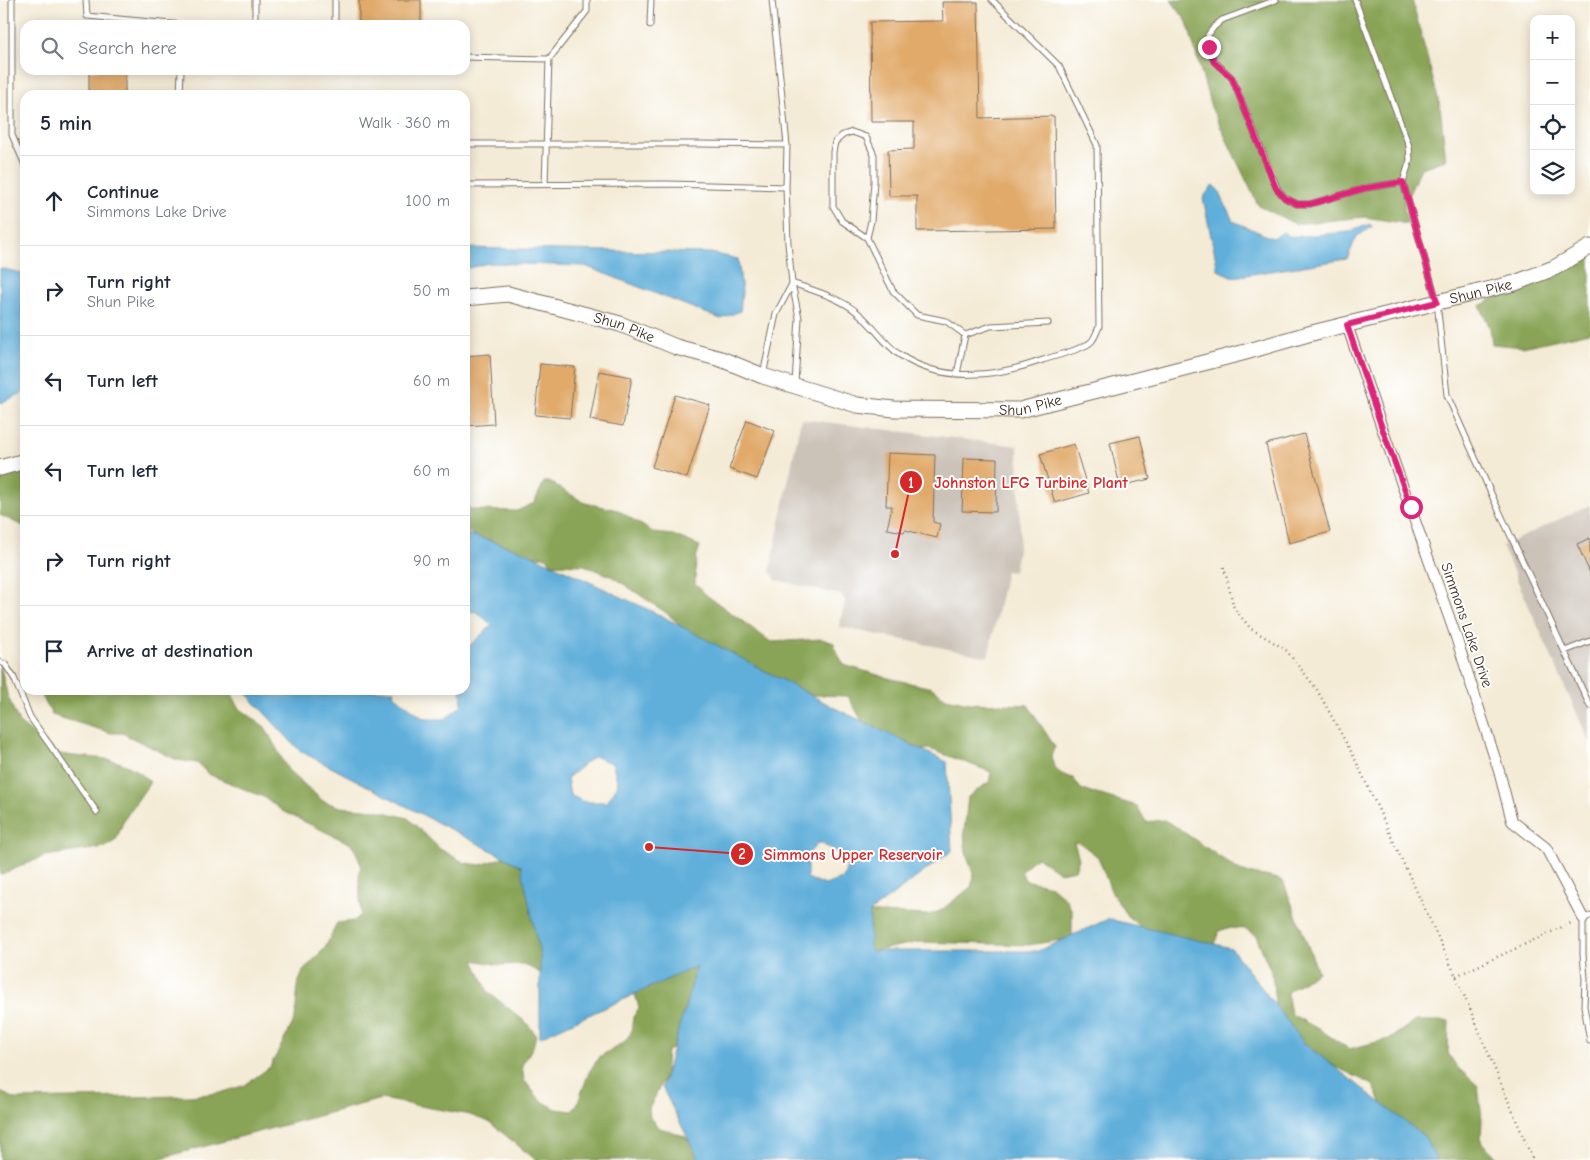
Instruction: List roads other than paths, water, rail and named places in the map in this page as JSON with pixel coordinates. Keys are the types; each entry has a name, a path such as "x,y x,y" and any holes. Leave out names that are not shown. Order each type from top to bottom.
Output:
{"main road":[{"name":"Shun Pike","path":"470,298 508,294 620,324 676,347 721,359 763,376 857,406 894,410 1020,410 1515,282 1554,268 1590,247"},
{"path":"0,468 20,462"}],"street":[{"name":"Simmons Lake Drive","path":"1347,325 1454,631 1499,771 1512,822 1546,848 1587,917"}],"lane":[{"path":"12,0 12,135 20,153"},
{"path":"86,0 87,16 130,20"},
{"path":"255,0 255,20"},
{"path":"335,0 335,20"},
{"path":"545,184 549,59 587,11 587,0"},
{"path":"650,25 652,0"},
{"path":"772,0 787,145 788,243 792,283 799,318 795,385"},
{"path":"792,283 839,300 857,312 899,355 918,366 957,374 991,373 1019,368 1075,350 1091,342 1099,327 1098,145 1059,66 992,0"},
{"path":"1276,0 1222,20 1208,35 1209,47 1214,62 1232,78 1276,188 1285,198 1297,204 1310,204 1366,188 1403,182"},
{"path":"1355,0 1409,146 1410,160 1403,182 1437,302 1447,395 1590,706"},
{"path":"470,57 549,59"},
{"path":"180,90 181,75"},
{"path":"867,238 871,221 874,155 866,137 852,132 843,135 835,142 833,152 833,206 842,220 867,238 893,292 917,315 946,321 965,334"},
{"path":"470,144 787,145"},
{"path":"470,185 667,184 786,187"},
{"path":"763,376 776,314 792,283"},
{"path":"965,334 991,326 1048,323"},
{"path":"957,374 965,334"},
{"path":"1565,651 1590,641"},
{"path":"0,662 5,664 20,693"},
{"path":"21,695 30,717 97,812"},
{"path":"1587,917 1583,954 1585,979 1584,1006 1590,1041"}],"water":[{"path":"1213,185 1219,191 1233,221 1272,238 1283,232 1290,237 1349,232 1370,224 1372,227 1357,236 1347,259 1233,277 1218,270 1203,198"},
{"path":"470,248 711,253 738,259 742,292 740,311 721,319 585,266 488,263 470,268"},
{"path":"0,268 20,273 20,394 0,403"},
{"path":"470,535 526,552 662,616 837,709 947,762 952,851 870,912 870,951 1038,951 1108,919 1231,948 1305,1044 1425,1137 1436,1160 699,1160 662,1087 697,966 540,1037 540,955 521,866 300,751 248,695 394,695 424,719 445,719 462,705 461,695 470,695 470,645 492,625 477,612 470,611","holes":["594,756 613,764 618,785 607,802 584,802 570,795 567,778","819,842 838,853 847,866 843,878 825,885 807,878 807,855"]}],"place":[{"name":"Johnston LFG Turbine Plant","path":"895,554"},
{"name":"Simmons Upper Reservoir","path":"649,847"}]}
